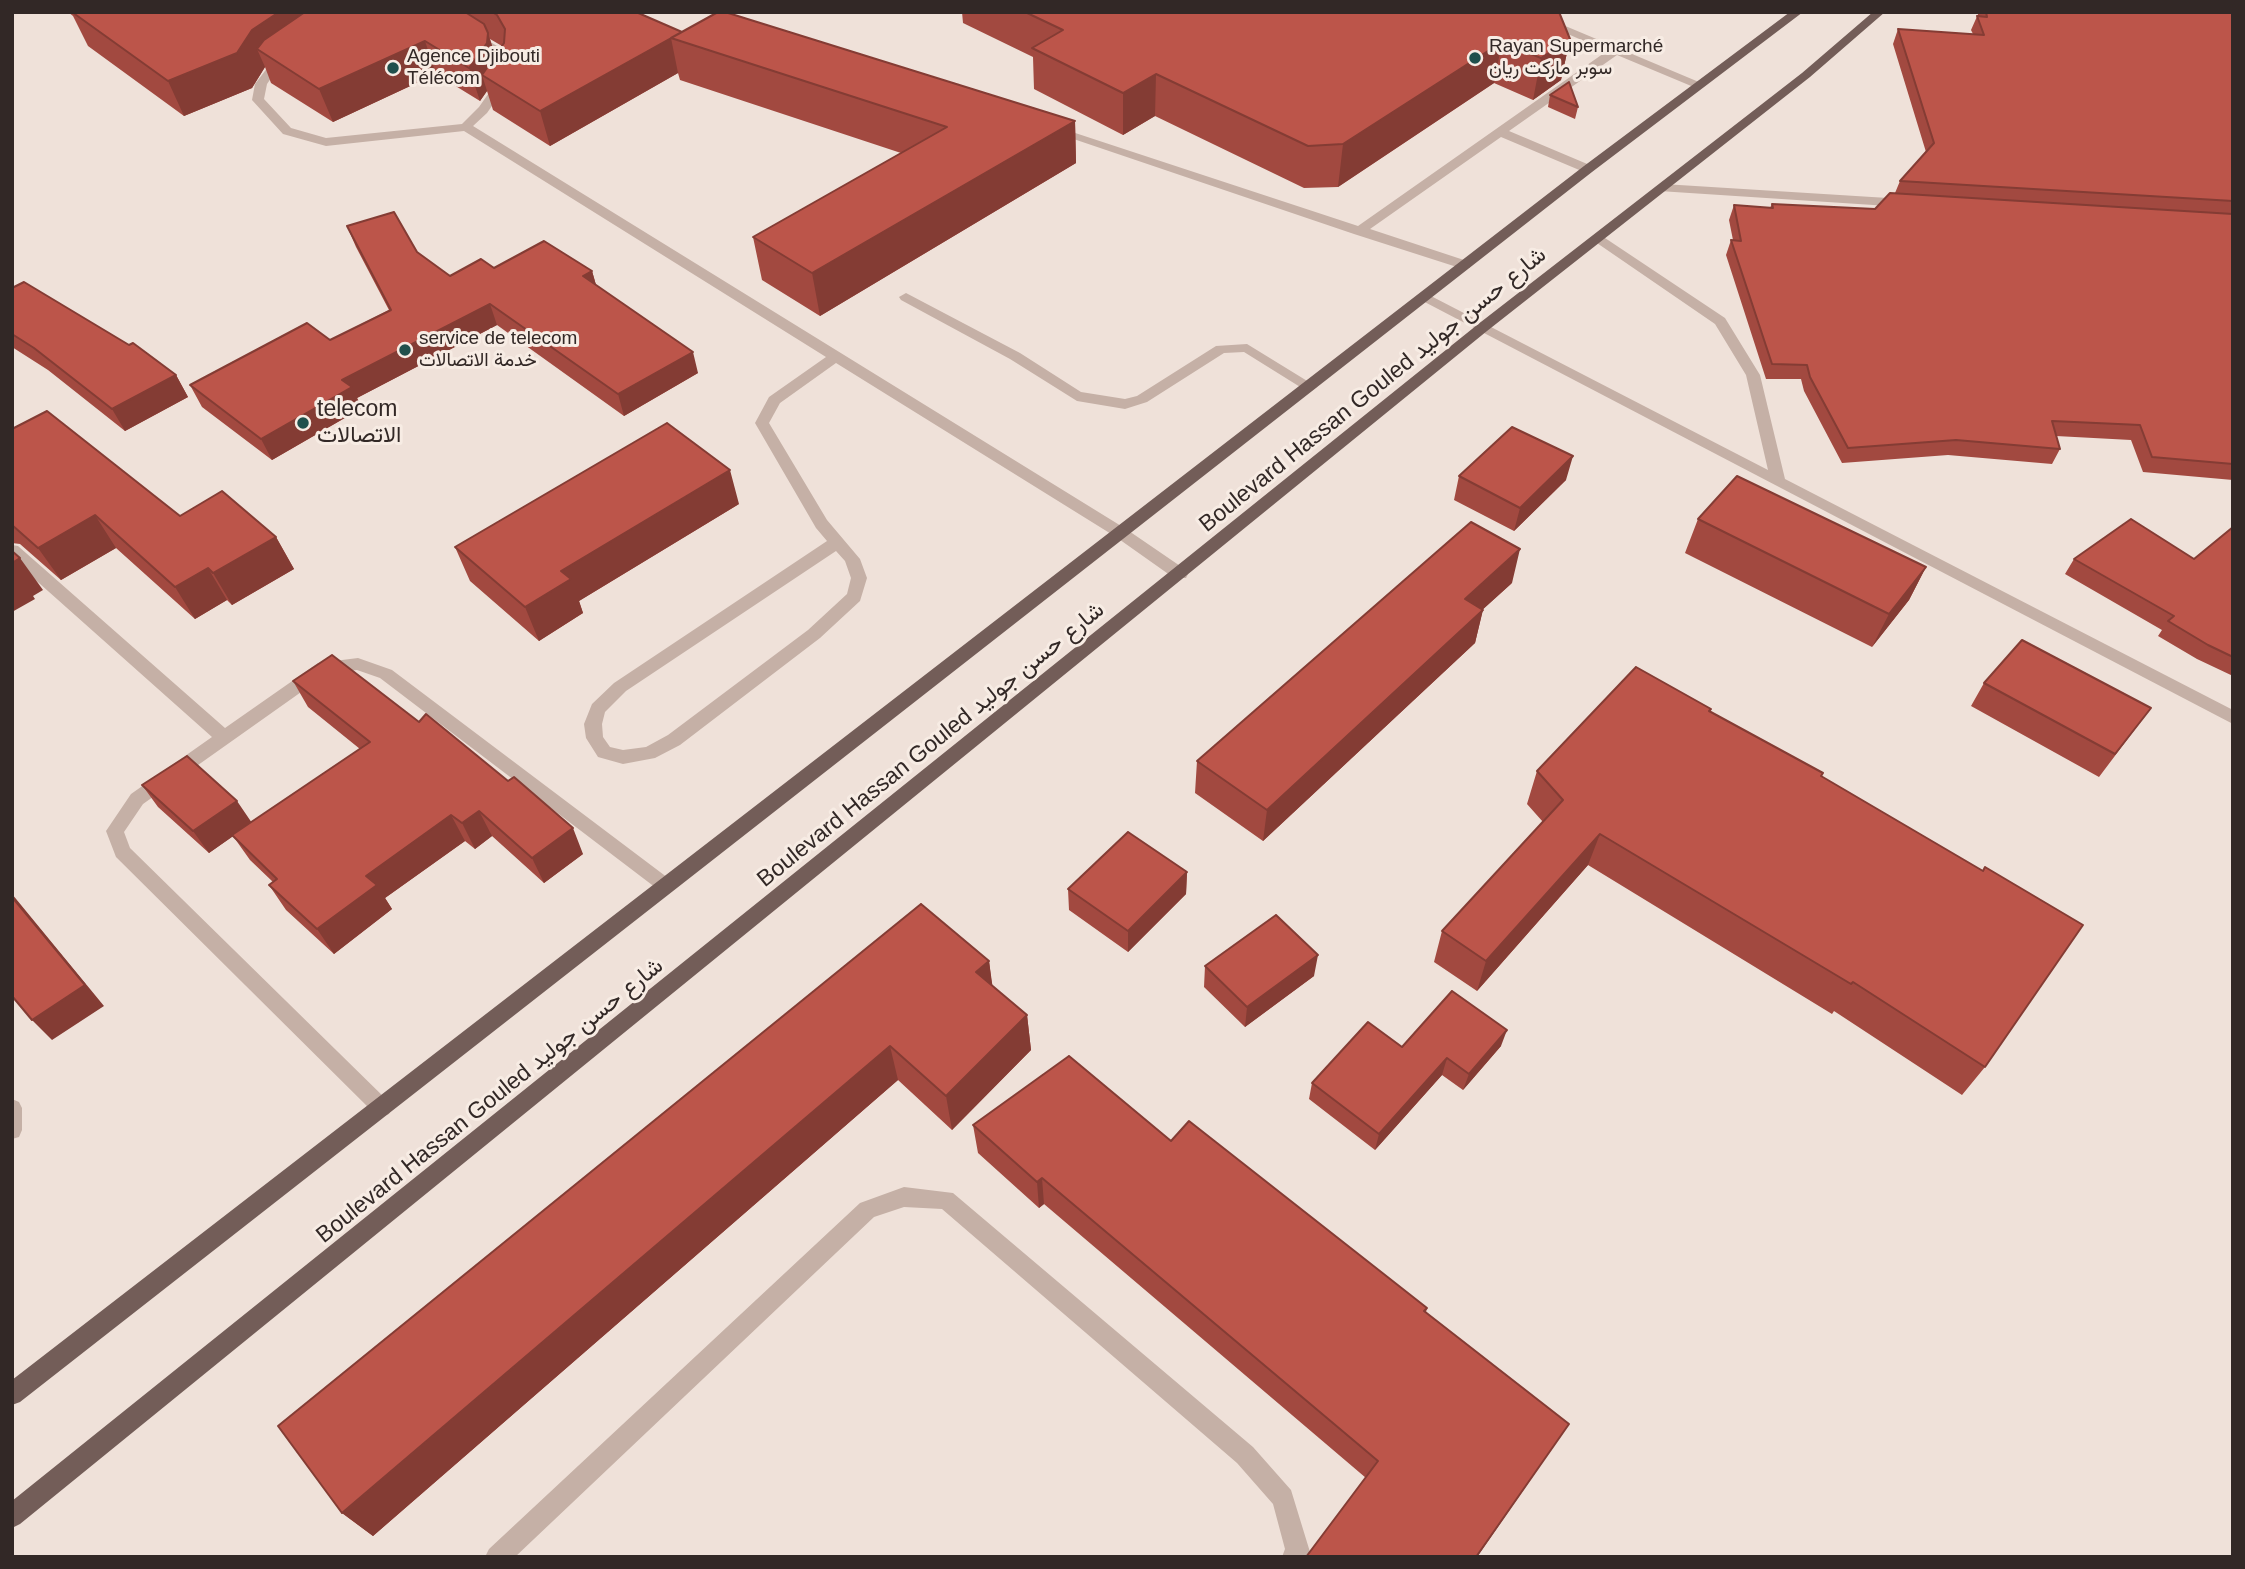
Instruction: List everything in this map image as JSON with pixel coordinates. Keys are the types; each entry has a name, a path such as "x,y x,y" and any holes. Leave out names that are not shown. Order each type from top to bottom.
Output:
{"main road":[{"name":"Boulevard Hassan Gouled شارع حسن جوليد","path":"12,1394 1588,169 1798,12"},
{"name":"Boulevard Hassan Gouled شارع حسن جوليد","path":"12,1516 1482,328 1663,188 1880,12"}],"street":[{"path":"1522,12 1700,85"},
{"path":"302,48 272,69 261,83 258,100 287,131 326,142 384,138 466,127 506,77 507,65 501,53 460,28"},
{"path":"1359,230 1616,50"},
{"path":"1037,124 1465,265"},
{"path":"466,127 1121,534 1180,574"},
{"path":"1501,132 1588,169"},
{"path":"1663,188 1913,204"},
{"path":"1599,238 1720,321 1753,375 1778,481"},
{"path":"906,296 1015,356 1077,396 1125,404 1142,399 1221,349 1247,348 1310,387"},
{"path":"1424,298 2233,718"},
{"path":"835,358 774,400 762,423 821,524 837,542 852,559 859,578 854,597 814,634 674,740 649,753 623,757 604,752 595,738 593,724 598,709 620,687 837,542"},
{"path":"12,550 224,737"},
{"path":"382,1108 122,852 115,831 137,799 324,667 358,664 386,674 666,886"},
{"path":"12,1108 12,1130"},
{"path":"497,1557 867,1210 904,1197 946,1200 1245,1455 1283,1498 1298,1552 1294,1557"}],"building":[{"path":"72,12 279,12 252,30 237,53 168,81"},
{"path":"305,12 465,12 484,24 488,33 487,43 469,68 425,41 319,89 257,49 264,40"},
{"path":"492,12 636,12 682,32 540,111 482,75 504,43 505,29 497,15"},
{"path":"718,12 1075,121 812,273 753,237 947,127 671,38"},
{"path":"1025,12 1559,12 1570,39 1541,58 1502,42 1343,144 1308,146 1156,74 1123,93 1032,48 1063,30"},
{"path":"1986,12 2233,12 2233,201 1900,181 1934,143 1898,29 1984,35 1977,16 1987,17"},
{"path":"1569,82 1578,107 1550,95"},
{"path":"1890,193 2233,214 2233,464 2152,457 2140,425 2052,421 2060,449 1956,440 1848,448 1810,377 1807,365 1772,364 1731,240 1741,241 1734,205 1875,209"},
{"path":"394,212 417,252 450,276 481,259 494,268 544,241 592,271 583,276 693,352 618,394 490,304 342,380 352,387 261,439 190,385 307,323 330,340 391,310 347,226"},
{"path":"24,282 129,345 133,343 176,375 112,409 12,334 12,288"},
{"path":"47,411 180,516 222,491 276,537 213,573 208,568 175,587 95,515 38,548 12,525 12,429"},
{"path":"667,423 730,470 561,571 571,579 525,607 455,547"},
{"path":"1512,427 1573,456 1520,508 1459,476"},
{"path":"1737,476 1926,567 1889,614 1698,519"},
{"path":"2131,519 2194,559 2233,527 2233,657 2168,621 2174,616 2074,559"},
{"path":"1471,522 1520,549 1465,599 1483,610 1267,810 1197,761"},
{"path":"12,551 20,558 12,563"},
{"path":"2022,640 2151,708 2115,754 1984,683"},
{"path":"332,655 419,722 426,714 508,781 514,777 573,828 532,858 479,811 462,823 451,815 366,876 377,885 317,929 269,885 277,879 232,835 370,742 293,681"},
{"path":"1636,667 1711,709 1709,711 1823,773 1821,776 1983,871 1985,867 2083,925 1985,1067 1853,982 1851,984 1600,834 1486,961 1442,931 1563,800 1537,771"},
{"path":"187,756 237,801 193,831 142,785"},
{"path":"1128,832 1187,872 1128,931 1068,889"},
{"path":"12,897 85,985 32,1020 12,996"},
{"path":"921,904 989,961 976,972 1027,1015 946,1096 890,1046 342,1513 278,1426"},
{"path":"1276,915 1318,955 1247,1007 1205,966"},
{"path":"1452,991 1507,1030 1469,1074 1447,1058 1379,1134 1312,1083 1368,1022 1402,1047"},
{"path":"1069,1056 1171,1141 1189,1121 1427,1308 1424,1311 1569,1424 1476,1557 1306,1557 1378,1461 1042,1178 1037,1182 973,1125"}],"place":[{"name":"Rayan Supermarché سوبر ماركت ريان","path":"1475,58"},
{"name":"Agence Djibouti Télécom","path":"393,68"},
{"name":"service de telecom خدمة الاتصالات","path":"405,350"},
{"name":"telecom الاتصالات","path":"303,423"}]}
